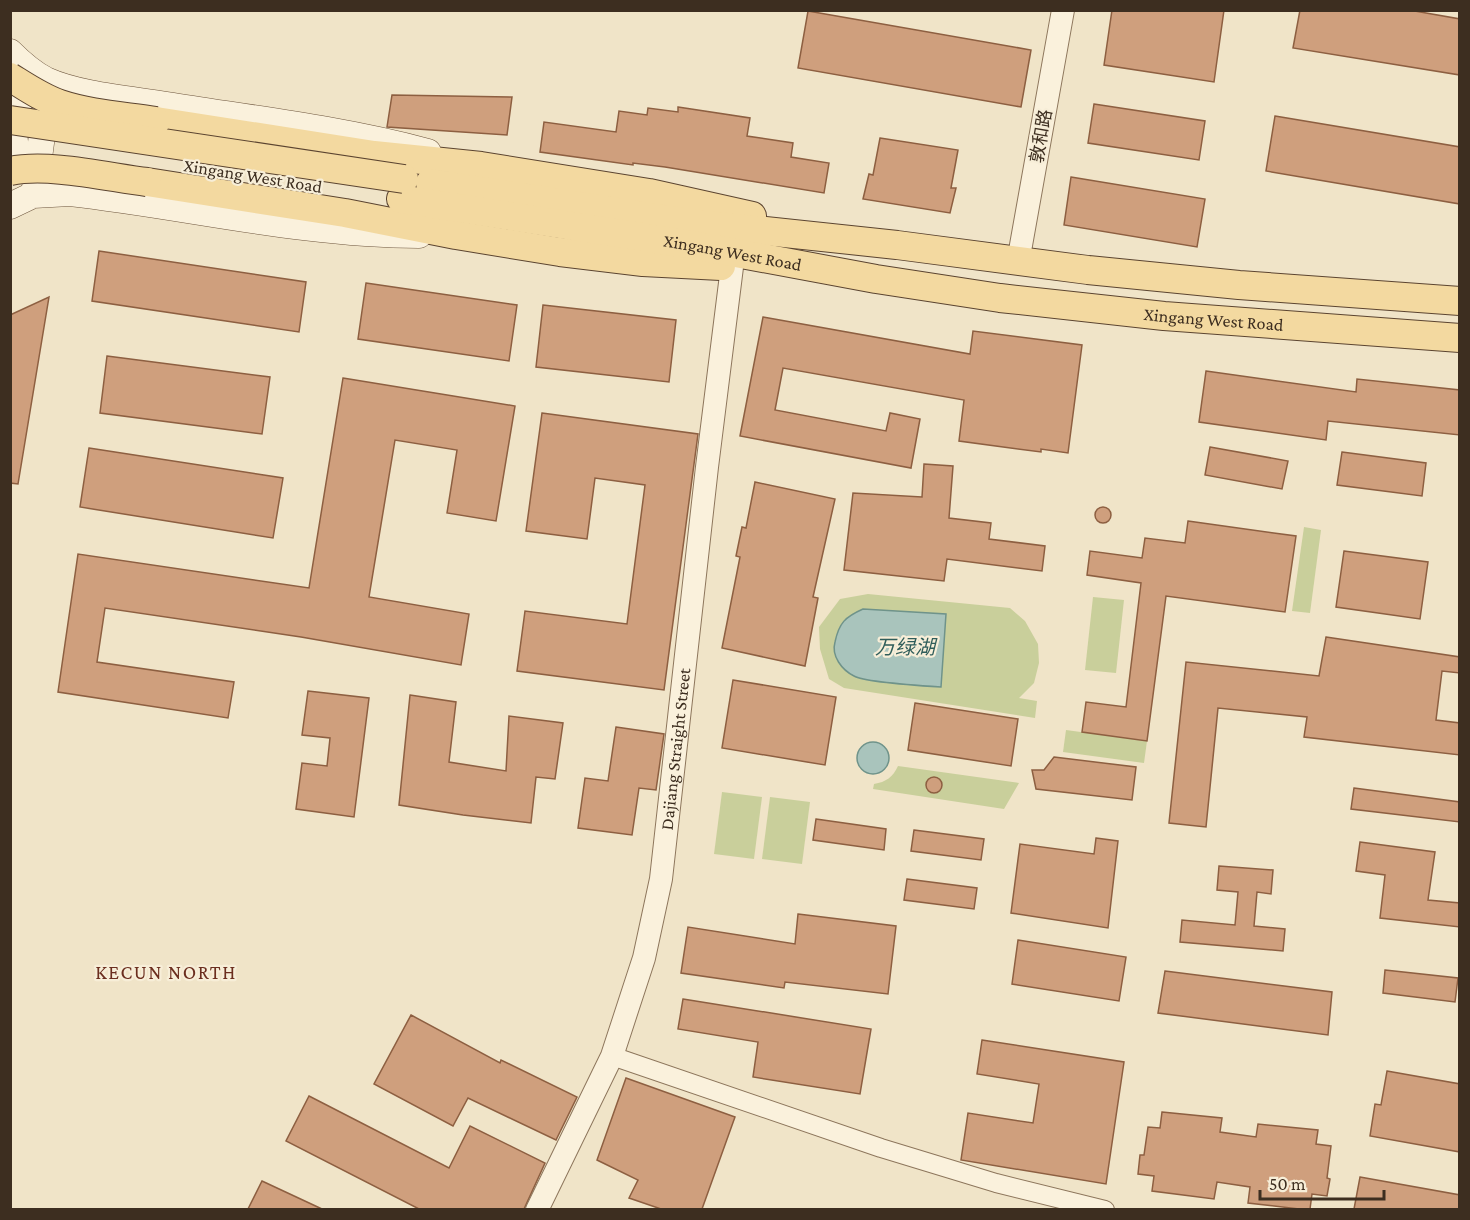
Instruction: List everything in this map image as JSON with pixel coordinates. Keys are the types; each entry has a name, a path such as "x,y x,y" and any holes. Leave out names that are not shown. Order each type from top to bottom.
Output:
{"main road":[{"path":"10,52 33,73 16,111 16,144 18,157 23,163 22,185"},
{"path":"29,82 57,103 79,109 374,154 481,166 715,206 820,237"},
{"path":"29,82 348,133 394,142 481,166"},
{"name":"Xingang West Road","path":"10,120 403,189 928,288 1035,303 1176,317 1460,339"},
{"name":"Xingang West Road","path":"10,139 403,189 897,245 1018,262 1239,285 1460,300"},
{"path":"22,185 147,182 345,213 456,235 596,256 732,267 810,267"},
{"path":"22,185 335,232 456,235"}],"street":[{"name":"敦和路","path":"1018,262 1063,10"},
{"name":"Dajiang Straight Street","path":"537,1209 612,1056 644,958 660,888 732,267"},
{"path":"612,1056 881,1148 996,1183 1104,1209"}],"green space":[{"path":"1304,527 1321,530 1310,613 1292,611"},
{"path":"868,594 1010,608 1025,621 1038,644 1039,663 1034,683 1019,698 1037,701 1035,718 844,688 829,679 820,649 819,627 840,599"},
{"path":"1093,597 1124,600 1116,673 1085,670"},
{"path":"1066,730 1147,741 1144,763 1063,752"},
{"path":"898,766 1019,783 1004,809 873,789 874,784 889,778"},
{"path":"722,792 762,797 754,859 714,854"},
{"path":"770,797 810,802 802,864 762,859"}],"water":[{"name":"万绿湖","path":"863,609 946,614 941,687 870,680 854,676 845,670 836,657 834,647 837,635 844,621"},
{"path":"873,742 884,747 889,758 884,769 873,774 862,769 857,758 862,747"}],"building":[{"path":"1112,10 1224,10 1214,82 1104,65"},
{"path":"1300,10 1409,10 1460,19 1460,75 1293,48"},
{"path":"808,11 1031,50 1021,107 798,68"},
{"path":"392,95 512,97 507,135 387,127"},
{"path":"1094,104 1205,121 1199,160 1088,143"},
{"path":"678,107 750,118 747,136 793,143 791,157 829,163 824,193 665,167 633,163 633,165 540,152 544,122 616,132 619,111 647,115 648,108 678,112"},
{"path":"1275,116 1460,147 1460,204 1266,171"},
{"path":"880,138 958,150 951,188 956,188 950,213 863,199 869,174 873,175"},
{"path":"1071,177 1205,199 1197,247 1064,225"},
{"path":"99,251 306,282 299,332 92,301"},
{"path":"366,283 517,305 509,361 358,339"},
{"path":"49,297 18,484 10,483 10,315"},
{"path":"543,305 676,320 669,382 536,367"},
{"path":"763,317 970,354 973,331 1082,345 1068,453 1041,449 1041,452 959,441 964,400 783,368 775,410 886,431 890,413 920,419 911,468 740,436"},
{"path":"107,356 270,377 262,434 100,413"},
{"path":"1206,371 1356,392 1357,379 1460,390 1460,435 1328,421 1326,440 1199,422"},
{"path":"343,378 515,406 496,521 447,513 457,450 395,440 369,597 469,614 461,665 301,637 105,608 97,662 234,682 228,718 58,692 78,554 309,588"},
{"path":"542,413 698,434 664,690 517,671 525,611 627,624 645,485 595,478 587,539 526,531"},
{"path":"1210,447 1288,461 1282,489 1205,475"},
{"path":"89,448 283,478 273,538 80,507"},
{"path":"1342,452 1426,463 1422,496 1337,485"},
{"path":"924,464 953,466 949,518 991,523 989,539 1045,546 1042,571 947,559 944,581 844,570 853,493 922,497"},
{"path":"755,482 835,499 813,597 818,598 805,666 722,648 740,557 736,556 742,527 746,528"},
{"path":"1103,507 1109,509 1111,515 1109,521 1103,523 1097,521 1095,515 1097,509"},
{"path":"1188,521 1296,536 1285,612 1166,596 1147,741 1082,732 1086,702 1126,707 1141,583 1087,575 1090,551 1142,558 1145,538 1185,543"},
{"path":"1344,551 1428,562 1420,619 1336,607"},
{"path":"1326,637 1460,657 1460,673 1442,671 1436,720 1460,723 1460,755 1304,737 1307,717 1218,708 1206,827 1169,823 1186,662 1319,676"},
{"path":"733,680 836,697 825,765 722,748"},
{"path":"308,691 369,698 354,817 296,809 302,763 327,766 330,738 302,735"},
{"path":"410,695 456,702 449,762 506,771 509,716 563,723 555,779 536,777 531,823 399,805"},
{"path":"915,703 1018,719 1011,766 908,750"},
{"path":"616,727 664,734 656,790 639,788 632,835 578,828 585,778 608,781"},
{"path":"1054,757 1136,767 1132,800 1036,789 1032,770 1044,770"},
{"path":"931,777 937,777 942,785 940,791 931,793 926,788 926,782"},
{"path":"1354,788 1460,802 1460,822 1351,809"},
{"path":"816,819 886,829 884,850 813,840"},
{"path":"914,830 984,839 981,860 911,851"},
{"path":"1096,838 1118,841 1108,928 1011,913 1020,844 1094,854"},
{"path":"1360,842 1435,852 1428,900 1460,903 1460,927 1380,918 1385,875 1356,871"},
{"path":"1219,866 1273,870 1271,894 1257,892 1254,926 1285,929 1283,951 1180,942 1182,920 1235,925 1238,892 1217,890"},
{"path":"907,879 977,888 974,909 904,900"},
{"path":"798,914 896,926 888,994 785,982 784,988 681,973 688,927 795,944"},
{"path":"1018,940 1126,957 1119,1001 1012,984"},
{"path":"1385,970 1458,978 1455,1002 1383,993"},
{"path":"1165,971 1332,992 1328,1035 1158,1013"},
{"path":"683,999 871,1029 860,1094 753,1077 758,1042 678,1029"},
{"path":"411,1015 500,1063 501,1060 577,1097 556,1140 468,1098 453,1126 374,1084"},
{"path":"982,1040 1124,1062 1106,1184 961,1160 968,1113 1033,1123 1039,1084 977,1074"},
{"path":"1387,1071 1460,1084 1460,1152 1370,1136 1375,1104 1381,1105"},
{"path":"626,1078 735,1117 702,1209 661,1209 629,1198 638,1180 597,1160"},
{"path":"309,1096 449,1168 470,1126 545,1163 524,1209 419,1209 286,1141"},
{"path":"1162,1112 1222,1118 1220,1132 1256,1137 1258,1124 1318,1130 1316,1144 1331,1146 1327,1196 1312,1194 1310,1209 1299,1209 1248,1203 1250,1187 1217,1182 1214,1199 1152,1191 1154,1176 1138,1174 1140,1155 1144,1155 1148,1127 1160,1128"},
{"path":"1360,1177 1460,1195 1460,1209 1354,1209"},
{"path":"262,1181 322,1209 248,1209"}],"district":[{"name":"KECUN NORTH","path":"166,972"}]}
